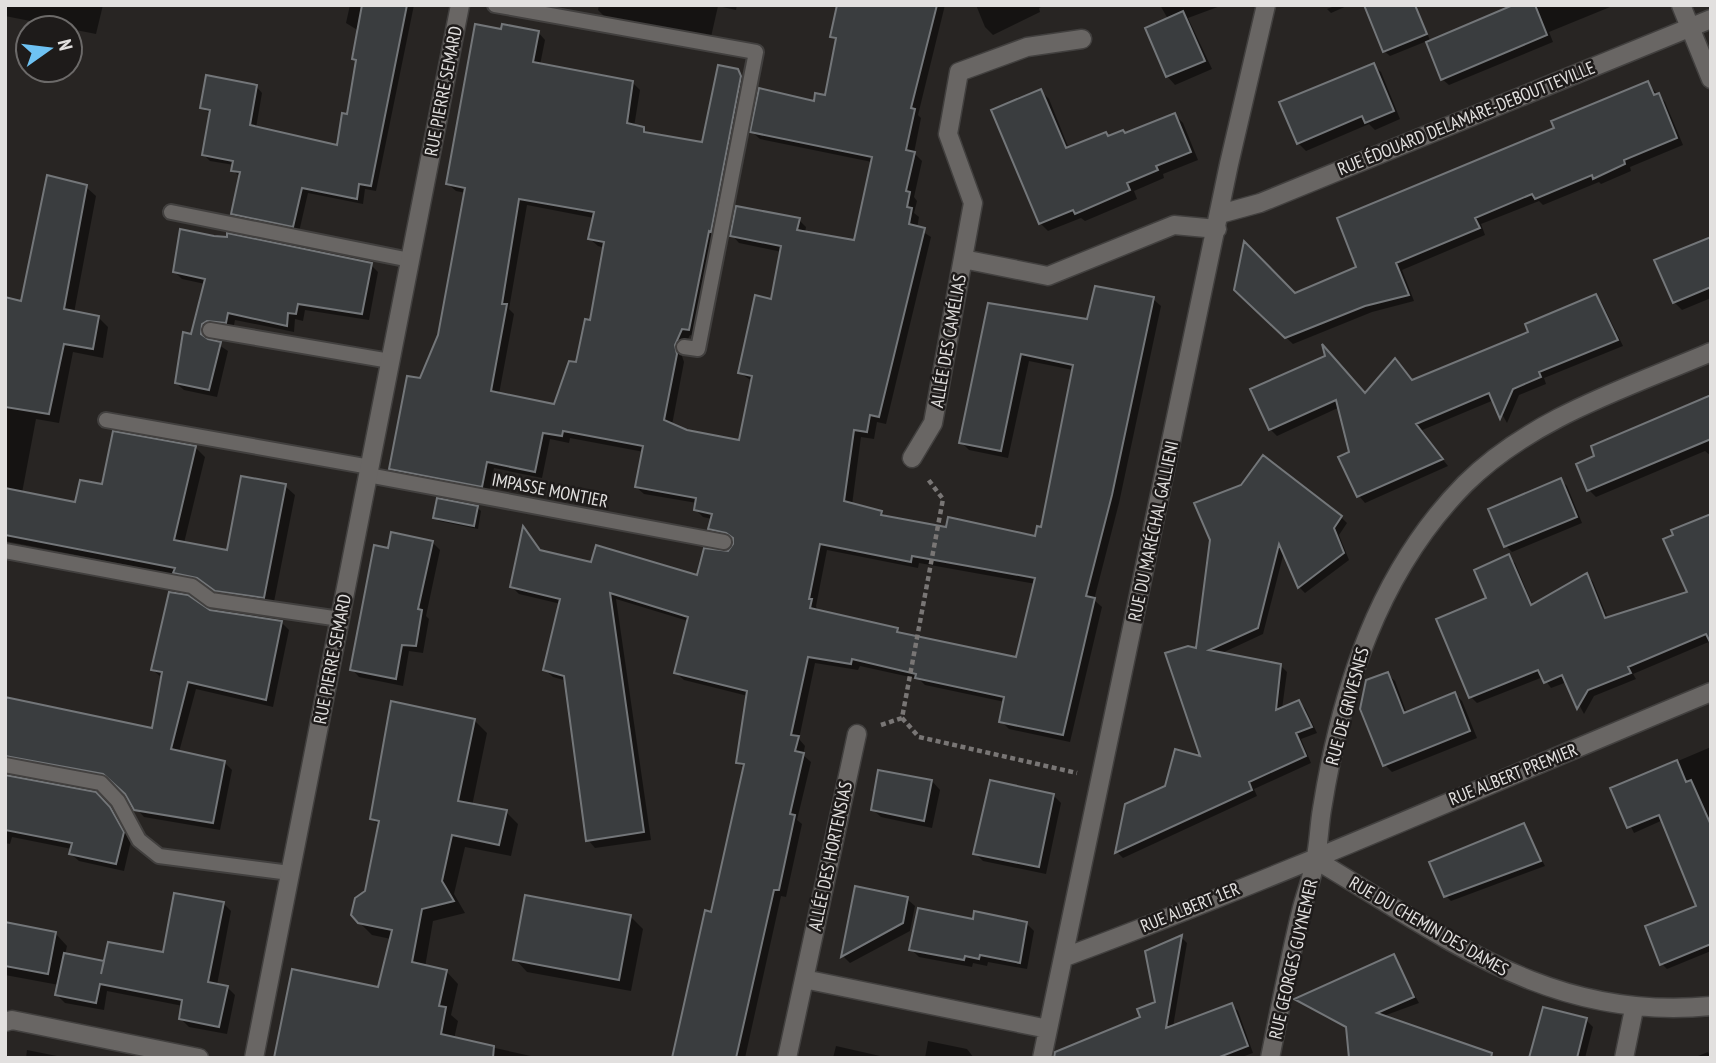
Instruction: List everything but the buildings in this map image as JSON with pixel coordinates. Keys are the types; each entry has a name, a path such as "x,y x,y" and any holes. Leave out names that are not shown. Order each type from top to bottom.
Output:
{"street":[{"name":"RUE PIERRE SEMARD","path":"254,1058 460,5"},
{"name":"RUE DU MARÉCHAL GALLIENI","path":"1042,1058 1266,5"},
{"path":"1681,5 1711,79"},
{"name":"RUE ÉDOUARD DELAMARE-DEBOUTTEVILLE","path":"1219,221 1711,19"},
{"name":"ALLÉE DES CAMÉLIAS","path":"912,458 933,423 973,203 948,134 959,72 1027,47 1082,39"},
{"name":"ALLÉE DES CAMÉLIAS","path":"963,259 1048,276 1174,225 1219,221"},
{"name":"RUE DE GRIVESNES","path":"1316,860 1322,808 1356,663 1372,620 1396,575 1425,532 1465,484 1552,420 1711,352"},
{"name":"RUE ALBERT PREMIER","path":"1316,860 1380,829 1711,692"},
{"name":"ALLÉE DES HORTENSIAS","path":"787,1058 857,734"},
{"name":"RUE ALBERT 1ER","path":"1065,957 1316,860"},
{"name":"RUE DU CHEMIN DES DAMES","path":"1316,860 1480,959 1522,979 1634,1009 1711,1006"},
{"name":"RUE GEORGES GUYNEMER","path":"1270,1058 1301,911 1316,860"},
{"path":"804,979 1048,1029"},
{"path":"1625,1058 1634,1009"},
{"path":"5,1021 12,1020 199,1058"}],"lane":[{"path":"495,5 756,52 698,349 684,347"},
{"path":"171,212 410,260"},
{"path":"210,330 390,361"},
{"name":"IMPASSE MONTIER","path":"106,420 724,542"},
{"path":"5,551 192,586 211,600 340,619"},
{"path":"5,765 101,783 118,801 139,839 159,856 290,873"}],"path":[{"path":"902,718 943,499 912,458"},
{"path":"902,718 919,737 1102,778"},
{"path":"857,734 902,718"}]}
